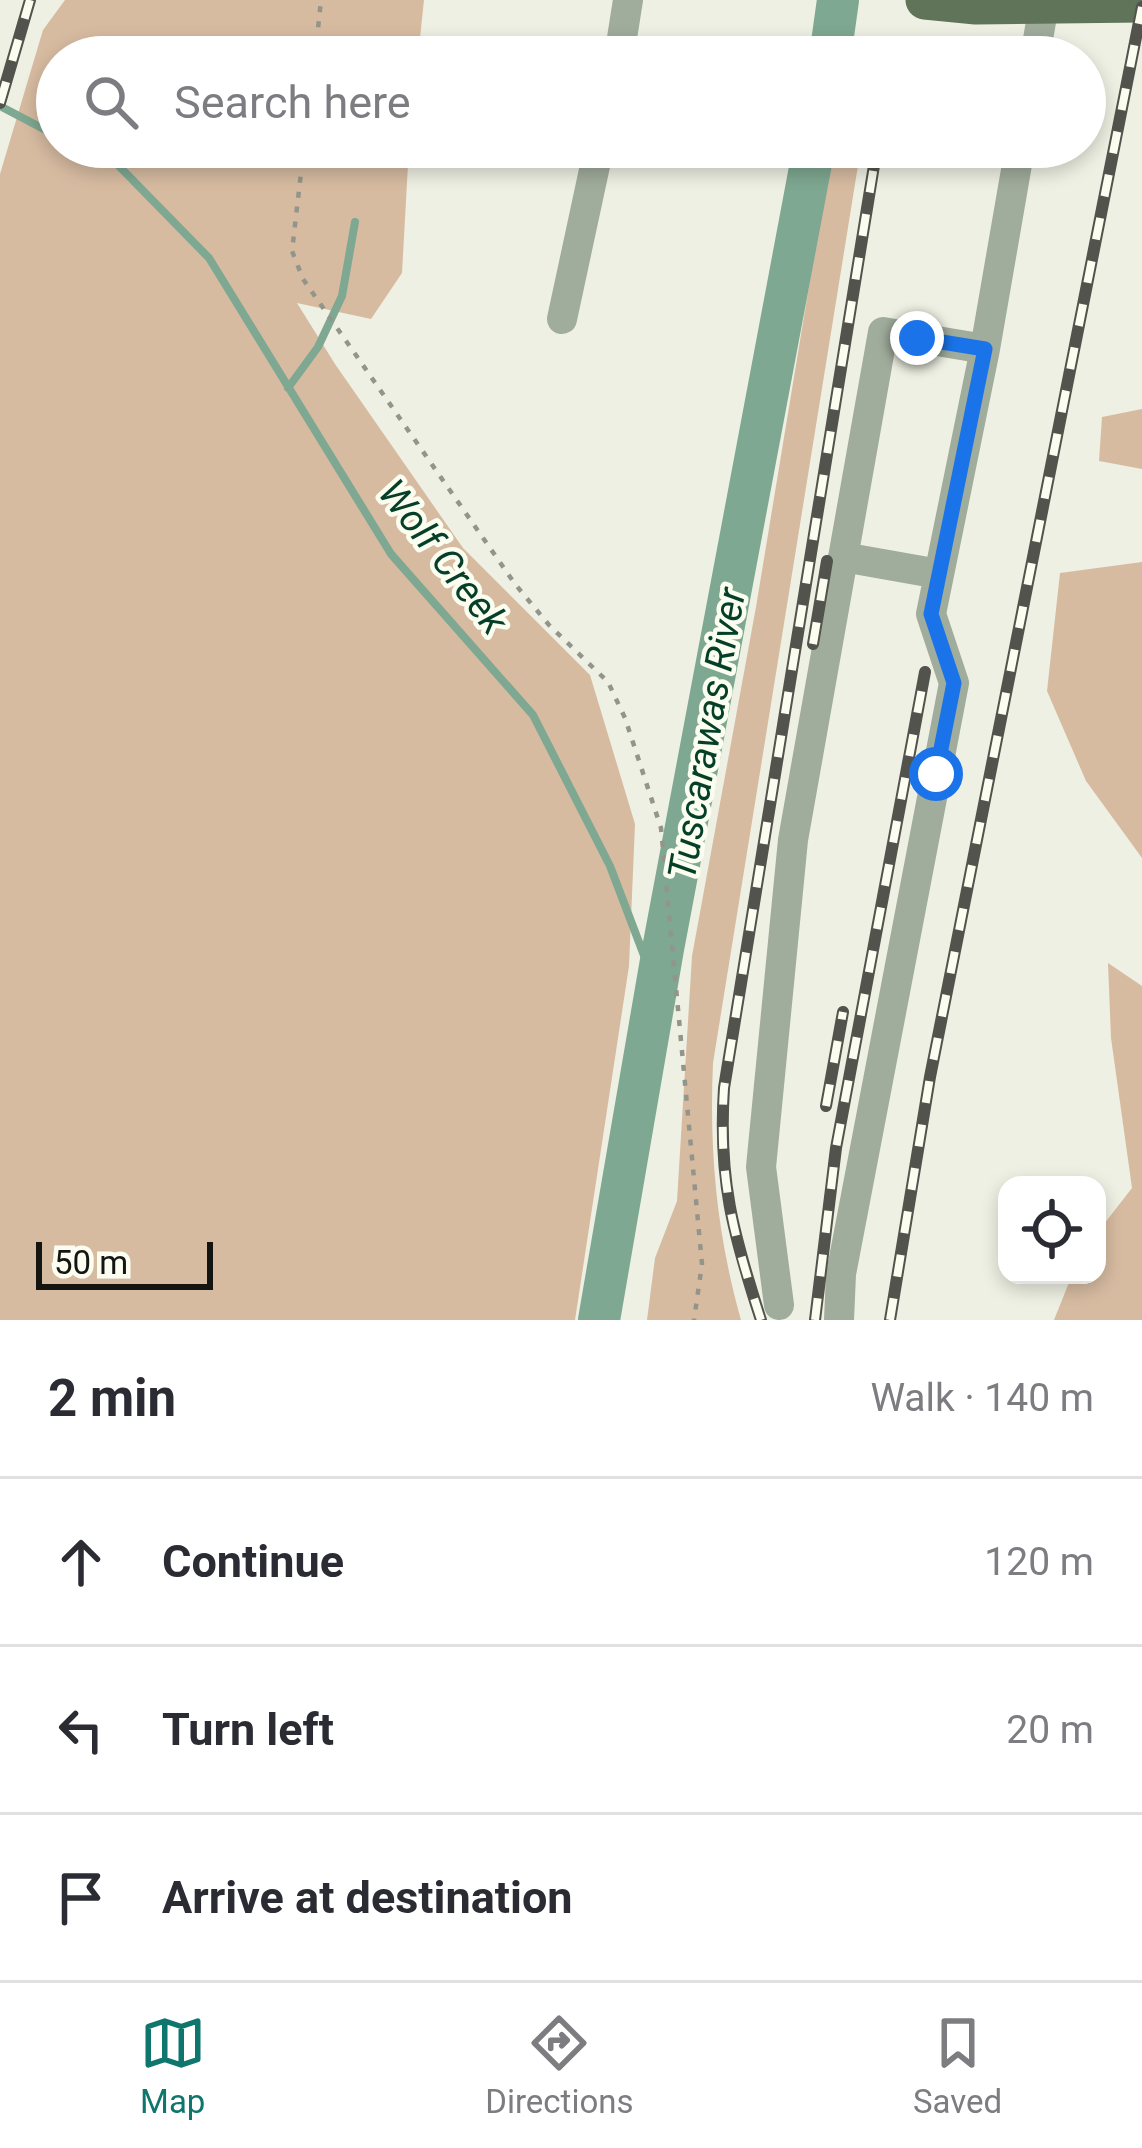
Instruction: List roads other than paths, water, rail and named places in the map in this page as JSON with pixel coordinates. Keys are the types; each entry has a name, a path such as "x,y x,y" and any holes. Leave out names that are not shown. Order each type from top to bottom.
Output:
{"main road":[{"path":"925,0 976,5 1142,3"}],"lane":[{"path":"622,36 628,0"},
{"path":"1047,36 1067,3"},
{"path":"562,319 594,168"},
{"path":"839,1320 841,1274 954,683 931,614 1016,168"},
{"path":"779,1305 761,1167 794,840 883,332 985,349"},
{"path":"843,557 939,574"}],"waterway":[{"name":"Tuscarawas River","path":"833,36 838,0"},
{"name":"Wolf Creek","path":"0,106 36,125"},
{"name":"Wolf Creek","path":"121,168 209,258 391,554 533,715 610,866 656,987"},
{"name":"Tuscarawas River","path":"599,1320 663,949 810,168"},
{"path":"288,388 318,347 342,296 355,222"}],"railway":[{"path":"0,103 30,0"},
{"path":"890,1320 930,1077 1142,7"},
{"path":"761,1320 730,1206 723,1151 724,1088 874,168"},
{"path":"813,644 827,561"},
{"path":"815,1320 836,1148 925,672"},
{"path":"826,1106 843,1012"}]}
